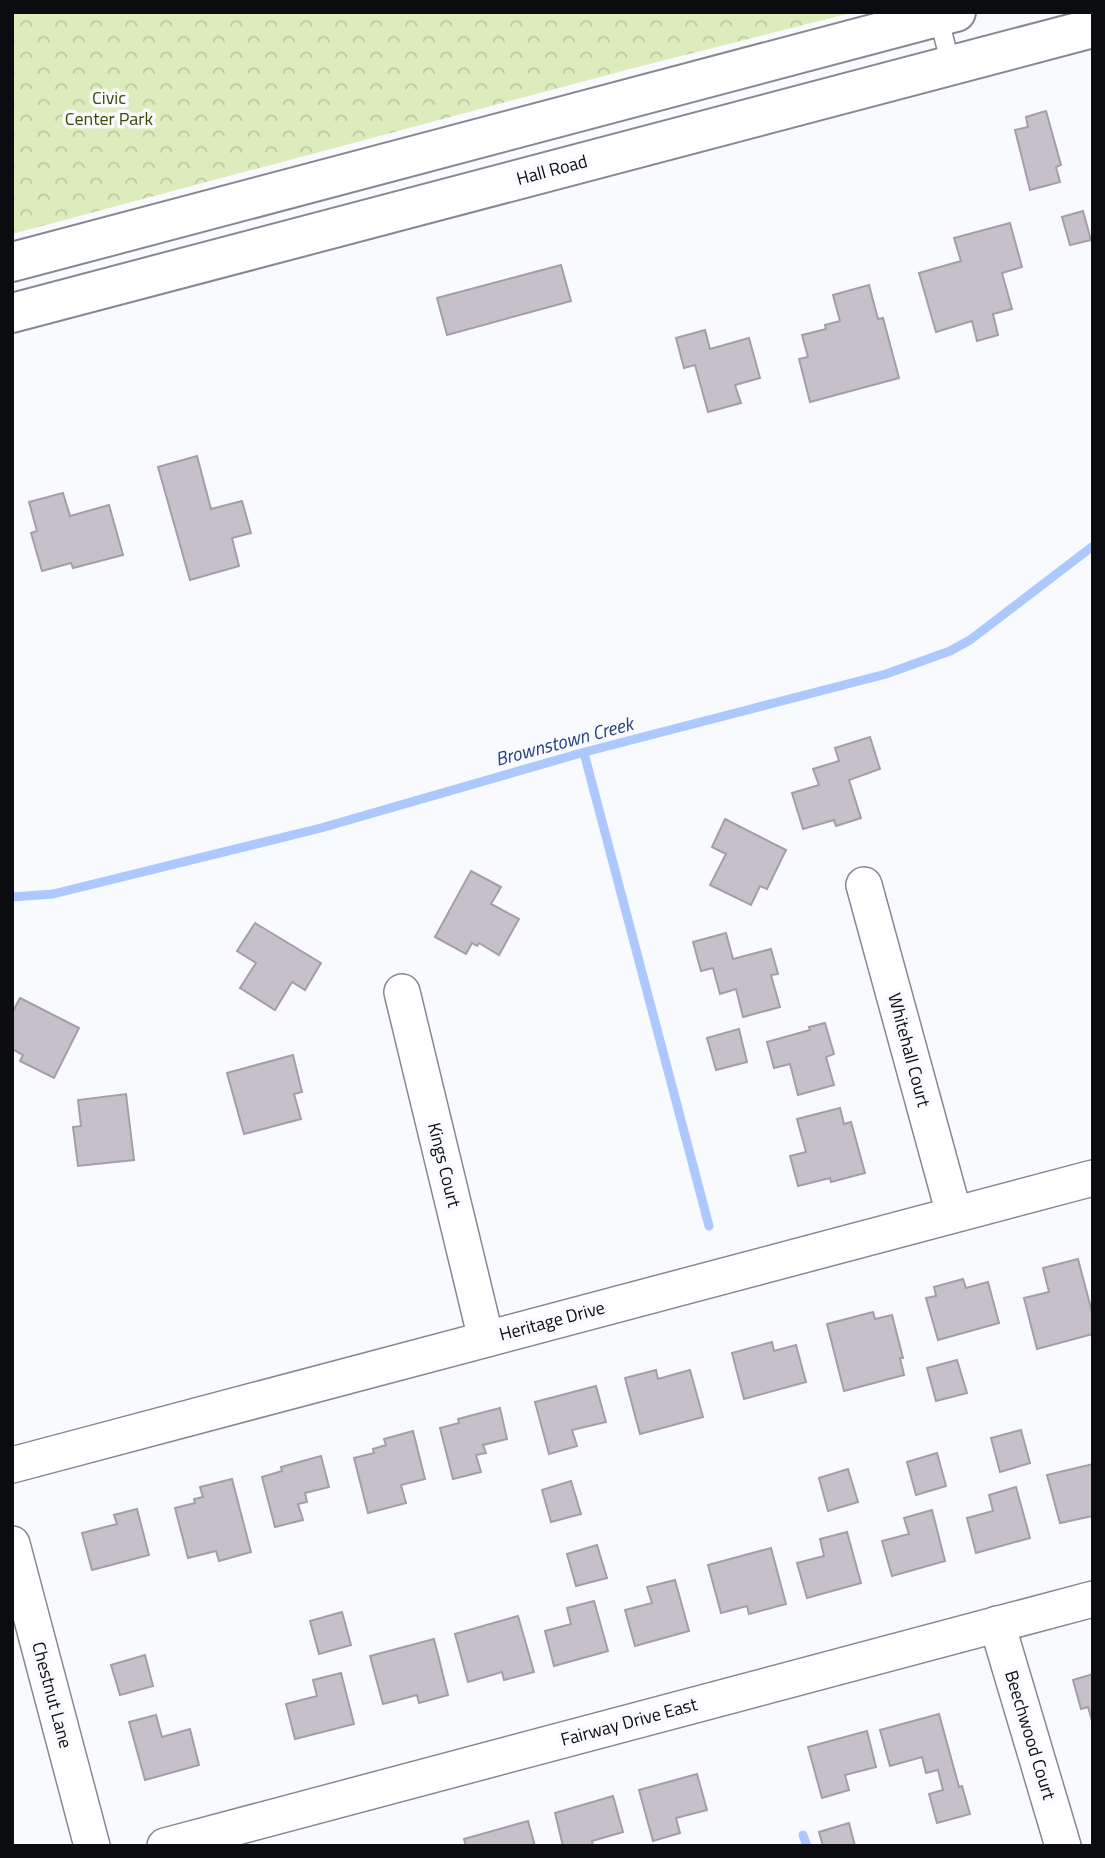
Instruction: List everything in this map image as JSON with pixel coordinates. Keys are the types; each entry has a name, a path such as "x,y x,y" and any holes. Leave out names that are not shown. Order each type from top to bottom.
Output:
{"street":[{"path":"12,261 944,14"},
{"name":"Hall Road","path":"12,313 1093,28"},
{"name":"Whitehall Court","path":"864,885 954,1214"},
{"name":"Kings Court","path":"402,992 486,1339"},
{"name":"Heritage Drive","path":"12,1465 1093,1178"},
{"name":"Chestnut Lane","path":"12,1544 92,1846"},
{"name":"Fairway Drive East","path":"165,1846 1093,1599"},
{"name":"Beechwood Court","path":"997,1624 1063,1846"}],"lane":[{"path":"944,14 951,65"}],"green space":[{"name":"Civic Center Park","path":"12,12 855,12 630,69 12,234"}],"building":[{"path":"1046,111 1061,165 1056,167 1060,182 1030,190 1015,130 1028,127 1026,117"},
{"path":"1083,211 1091,240 1070,245 1062,217"},
{"path":"1010,223 1022,267 1002,273 1012,309 993,314 998,335 977,341 972,321 936,332 919,273 961,261 954,238"},
{"path":"561,265 571,301 447,335 437,298"},
{"path":"869,285 878,319 883,318 899,378 810,402 799,359 808,357 802,335 826,329 825,325 840,321 833,295"},
{"path":"705,330 710,349 749,338 760,378 735,385 741,403 708,412 695,365 684,368 676,338"},
{"path":"197,456 211,509 242,501 251,533 232,538 239,566 190,580 158,467"},
{"path":"63,493 70,516 109,505 123,555 73,568 71,563 42,571 31,533 37,531 29,502"},
{"path":"870,737 880,769 849,780 861,818 836,826 834,820 803,829 792,793 819,785 813,769 839,761 835,748"},
{"path":"725,819 786,850 767,889 760,886 751,905 710,885 726,854 712,847"},
{"path":"471,871 501,887 491,904 519,919 499,955 479,943 477,946 472,943 466,954 435,937"},
{"path":"255,923 321,963 305,990 292,982 275,1010 240,988 256,963 237,951"},
{"path":"726,933 733,959 771,949 778,974 771,975 780,1007 743,1017 736,989 720,994 713,968 701,971 693,942"},
{"path":"20,998 79,1028 54,1078 20,1061 23,1055 12,1049 12,1013"},
{"path":"825,1023 834,1054 826,1057 834,1085 798,1095 790,1064 774,1068 767,1042"},
{"path":"739,1029 747,1062 716,1070 707,1038"},
{"path":"293,1055 302,1092 294,1094 301,1119 244,1134 227,1073"},
{"path":"126,1094 134,1160 78,1166 73,1127 81,1126 78,1100"},
{"path":"840,1108 844,1124 851,1122 865,1173 831,1182 830,1178 798,1186 790,1156 806,1152 797,1119"},
{"path":"1078,1259 1093,1316 1093,1334 1037,1349 1024,1298 1049,1292 1043,1268"},
{"path":"963,1279 966,1288 988,1282 999,1323 938,1340 926,1298 936,1296 934,1287"},
{"path":"873,1312 875,1319 892,1315 903,1358 900,1358 904,1375 844,1391 827,1324"},
{"path":"772,1342 774,1351 796,1345 806,1382 744,1399 732,1353"},
{"path":"957,1360 967,1393 936,1401 927,1368"},
{"path":"656,1370 658,1379 690,1370 703,1417 640,1434 625,1378"},
{"path":"596,1386 606,1422 572,1430 577,1446 549,1454 535,1402"},
{"path":"500,1408 507,1439 483,1445 486,1453 476,1455 481,1472 453,1479 440,1428 459,1423 458,1419"},
{"path":"1021,1430 1030,1463 1000,1472 991,1438"},
{"path":"413,1431 425,1479 401,1485 406,1503 368,1513 354,1458 374,1453 373,1449 386,1445 384,1439"},
{"path":"937,1453 946,1486 916,1495 907,1462"},
{"path":"321,1456 329,1487 305,1493 307,1502 298,1504 303,1520 275,1527 262,1477 282,1471 281,1467"},
{"path":"1093,1464 1093,1516 1060,1523 1047,1475"},
{"path":"848,1469 858,1502 828,1511 819,1478"},
{"path":"232,1479 251,1552 219,1561 216,1551 188,1558 175,1508 195,1503 194,1499 203,1497 200,1487"},
{"path":"571,1481 581,1514 551,1522 542,1490"},
{"path":"1016,1487 1030,1538 976,1553 967,1518 993,1511 989,1495"},
{"path":"137,1509 149,1555 92,1570 82,1533 117,1524 114,1515"},
{"path":"932,1510 945,1561 892,1576 882,1541 909,1534 904,1518"},
{"path":"847,1532 861,1583 807,1598 797,1563 824,1556 820,1539"},
{"path":"597,1545 607,1578 576,1586 567,1554"},
{"path":"771,1548 786,1604 749,1614 747,1606 721,1613 708,1565"},
{"path":"675,1580 689,1631 635,1646 625,1610 652,1603 647,1587"},
{"path":"594,1601 608,1651 554,1666 545,1631 571,1624 567,1608"},
{"path":"342,1612 351,1645 319,1654 310,1621"},
{"path":"518,1616 534,1672 504,1680 502,1672 468,1682 455,1634"},
{"path":"434,1639 448,1695 419,1703 417,1695 383,1704 370,1656"},
{"path":"145,1655 153,1686 120,1695 111,1665"},
{"path":"341,1673 354,1724 295,1739 286,1704 317,1696 313,1680"},
{"path":"1093,1674 1093,1724 1088,1707 1081,1709 1073,1680"},
{"path":"939,1714 959,1787 962,1786 970,1814 937,1823 929,1794 943,1790 938,1770 926,1773 922,1757 890,1766 880,1730"},
{"path":"156,1715 162,1737 190,1729 199,1765 145,1780 129,1722"},
{"path":"867,1731 876,1767 845,1775 849,1790 822,1798 808,1747"},
{"path":"697,1774 707,1810 676,1818 680,1833 653,1841 639,1790"},
{"path":"613,1796 623,1832 592,1841 593,1846 563,1846 555,1813"},
{"path":"528,1821 535,1846 466,1846 464,1839"},
{"path":"849,1823 855,1846 823,1846 819,1832"}],"waterway":[{"name":"Brownstown Creek","path":"12,897 53,894 321,828 581,753 886,674 950,651 970,640 1093,546"},
{"path":"584,753 709,1226"},
{"path":"803,1835 807,1846"}]}
